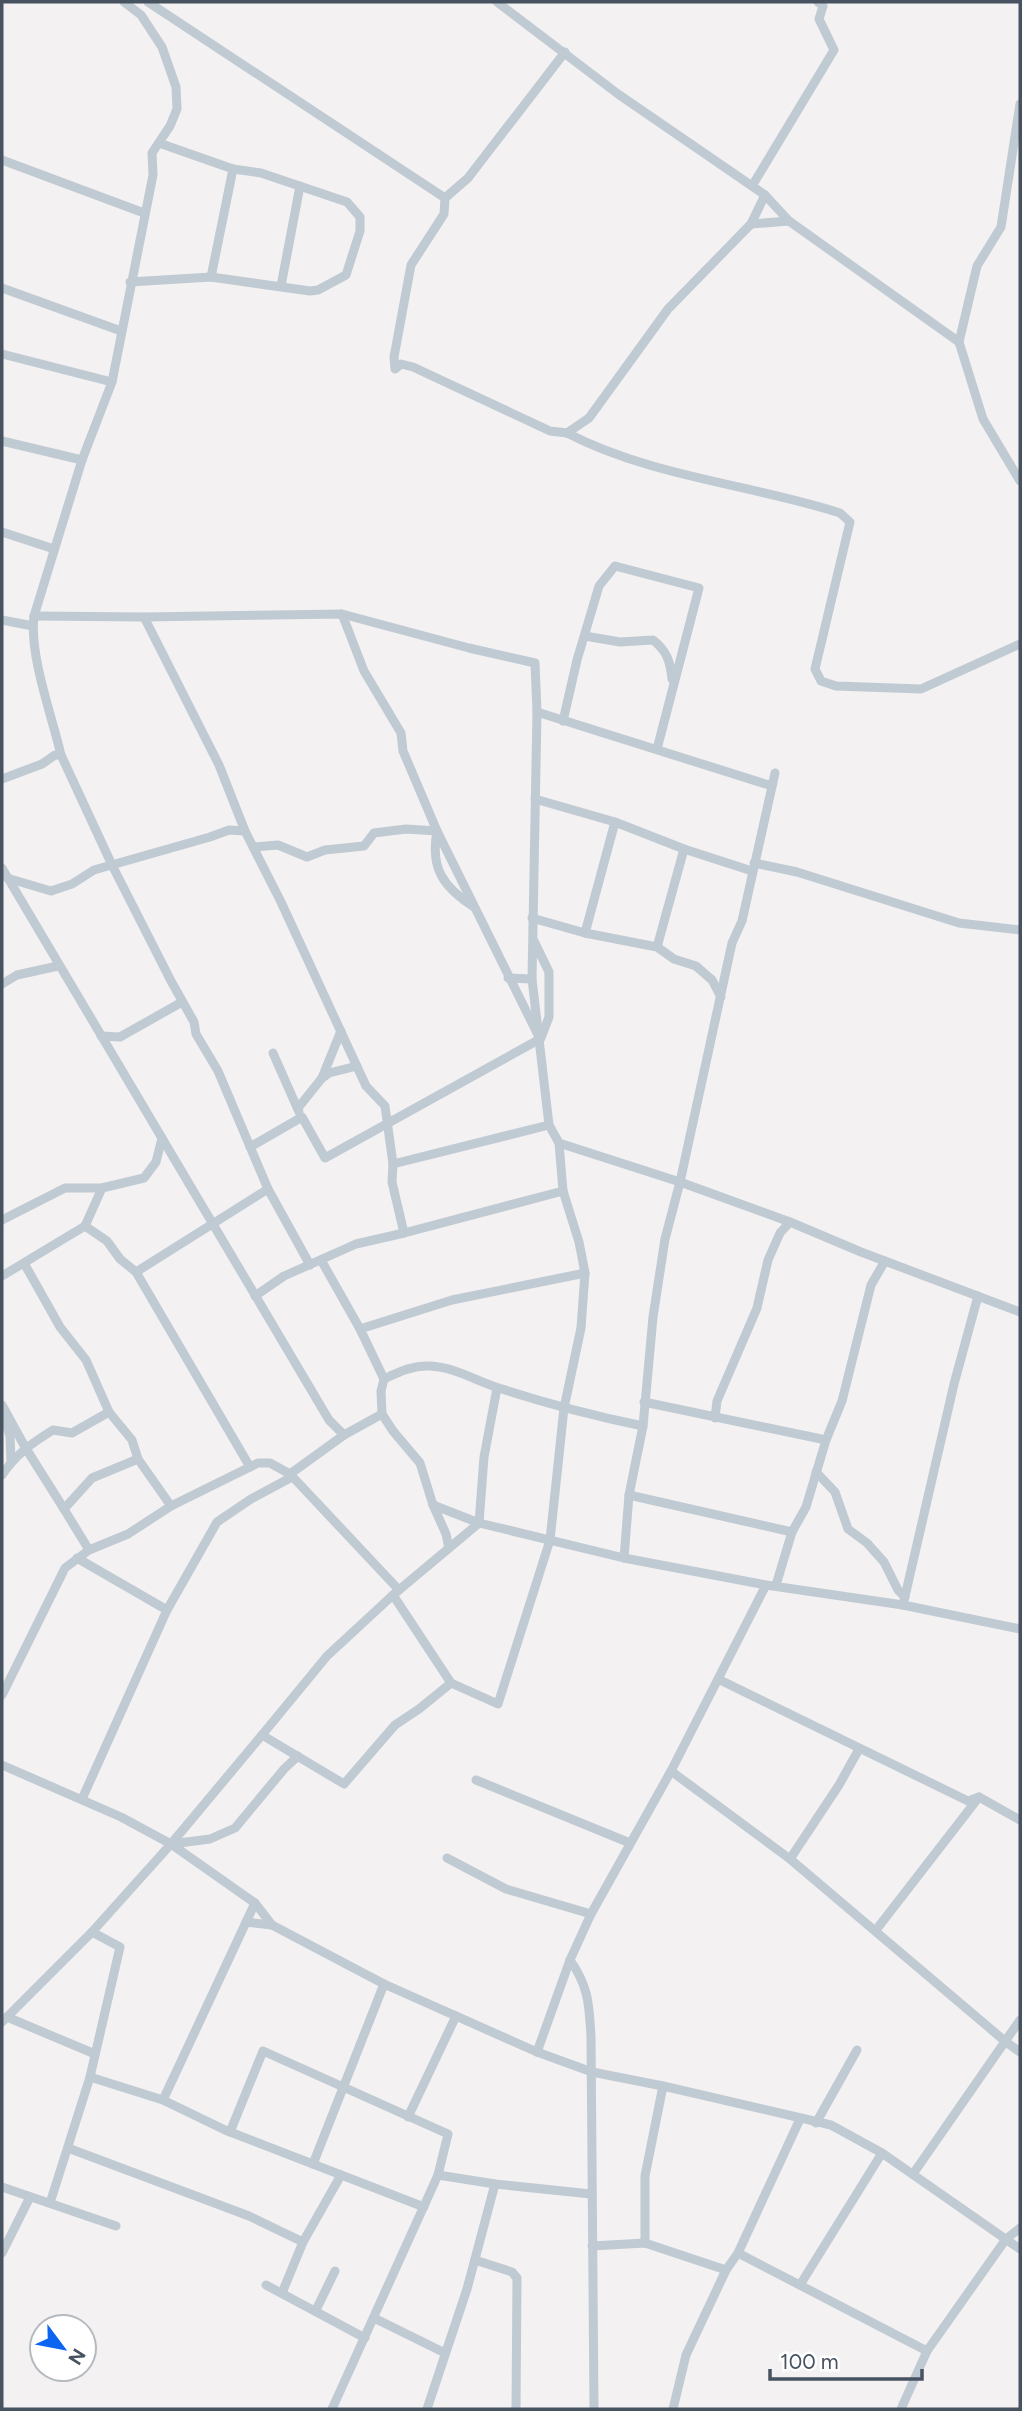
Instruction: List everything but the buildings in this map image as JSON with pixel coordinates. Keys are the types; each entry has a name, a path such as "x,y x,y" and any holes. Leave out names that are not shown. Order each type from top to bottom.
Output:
{"street":[{"path":"124,2 141,15 162,47 176,87 177,109 152,153 153,175 112,382 82,460 33,621 37,659 61,755 112,865 194,1022 196,1034 218,1071 268,1189 310,1265"},
{"path":"148,2 445,198"},
{"path":"497,2 618,94 765,195 789,221 959,342"},
{"path":"752,186 834,50 819,19 822,6 818,2"},
{"path":"565,52 468,178 445,198 443,214 411,265 394,357 395,369 401,364 413,367 550,431 567,433 633,461 840,513 850,522 815,668 821,681 836,686 920,689 1020,644"},
{"path":"1020,104 1001,227 978,266 959,342 983,419 1020,481"},
{"path":"130,282 211,277 318,290 346,275 360,231 360,218 348,202 261,173 233,169 159,143"},
{"path":"2,160 144,212"},
{"path":"211,277 233,169"},
{"path":"281,286 300,186"},
{"path":"567,433 589,418 668,309 751,224 765,195"},
{"path":"751,224 789,221"},
{"path":"2,288 121,331"},
{"path":"2,354 112,382"},
{"path":"2,441 82,460"},
{"path":"2,532 54,550"},
{"path":"563,721 577,660 599,586 615,566 699,588 657,749"},
{"path":"2,620 342,614 535,663 537,712 532,979 549,1125 559,1143 563,1191 579,1242 585,1273 581,1328 564,1408 550,1540 498,1704 451,1683 396,1593 291,1476 270,1463 258,1462 171,1506 128,1534 89,1550 77,1558 65,1569 2,1695"},
{"path":"342,614 364,671 401,733 403,751 437,831 540,1039"},
{"path":"144,617 219,765 245,831 281,901 366,1086 385,1106 393,1164 392,1182 404,1234"},
{"path":"585,636 620,642 653,640 663,648 670,662 673,686"},
{"path":"537,712 772,786"},
{"path":"2,779 41,764 55,755 61,755"},
{"path":"624,1558 629,1496 643,1426 643,1402 653,1317 665,1239 722,997 732,943 742,921 775,773"},
{"path":"535,799 615,822 684,849 753,867 797,872 959,923 1020,930"},
{"path":"585,933 615,822"},
{"path":"253,846 278,845 307,857 325,850 364,846 374,833 406,829 437,831"},
{"path":"7,878 51,891 72,884 94,870 229,830 245,831"},
{"path":"437,831 437,864 444,883 475,908"},
{"path":"657,947 684,849"},
{"path":"2,868 329,1420 344,1435"},
{"path":"532,918 585,933 657,947 674,959 696,966 712,980 722,997"},
{"path":"273,1053 324,1158 540,1039 549,1017 549,972 532,936"},
{"path":"2,984 17,975 58,966"},
{"path":"508,978 532,979"},
{"path":"111,1053 120,1037 182,1002"},
{"path":"250,1147 300,1112 322,1078 341,1031"},
{"path":"101,1036 120,1037"},
{"path":"322,1078 329,1073 357,1066"},
{"path":"393,1164 549,1125"},
{"path":"2,1220 65,1188 102,1188 144,1178 156,1162 162,1138"},
{"path":"559,1143 680,1181 1020,1312"},
{"path":"2,1276 85,1226 102,1188"},
{"path":"136,1272 268,1189"},
{"path":"255,1296 284,1276 356,1244 404,1234 563,1191"},
{"path":"716,1418 717,1401 757,1308 768,1260 780,1233 790,1222"},
{"path":"85,1226 107,1241 120,1259 136,1272 250,1467"},
{"path":"321,1260 360,1329 384,1379 381,1391 382,1414 420,1463 449,1548"},
{"path":"537,2052 570,1960 591,1914 771,1585 792,1532 806,1507 826,1440 842,1401 871,1285 885,1261"},
{"path":"24,1263 60,1327 86,1360 109,1412 132,1440 138,1459 171,1506"},
{"path":"360,1329 452,1300 585,1273"},
{"path":"904,1601 954,1384 978,1296"},
{"path":"384,1379 411,1367 432,1366 463,1373 497,1388 564,1408 643,1426"},
{"path":"95,2054 4,2020 92,1932 171,1844 327,1656 479,1523 484,1457 497,1388"},
{"path":"643,1402 826,1440"},
{"path":"2,1407 89,1550"},
{"path":"2,1407 10,1436 7,1463 2,1475"},
{"path":"7,1463 25,1447 53,1430 72,1433 109,1412"},
{"path":"82,1799 167,1610 217,1522 291,1476 344,1435 382,1414"},
{"path":"64,1509 92,1478 138,1459"},
{"path":"816,1472 835,1492 848,1529 867,1543 884,1562 904,1601"},
{"path":"629,1496 792,1532"},
{"path":"433,1504 479,1523 624,1558 771,1585 904,1601 1020,1629"},
{"path":"77,1558 167,1610"},
{"path":"718,1679 968,1801 979,1797 1020,1820"},
{"path":"262,1735 344,1784 395,1725 451,1683"},
{"path":"790,1859 839,1785 859,1749"},
{"path":"171,1844 210,1839 235,1828 298,1756"},
{"path":"2,1765 121,1817 171,1844 255,1903 272,1925"},
{"path":"671,1771 790,1859 1020,2052"},
{"path":"476,1780 630,1843"},
{"path":"876,1930 979,1797"},
{"path":"447,1858 506,1889 591,1914"},
{"path":"163,2100 255,1903"},
{"path":"246,1923 272,1925 384,1984 537,2052 592,2072 831,2125 882,2153 1020,2249"},
{"path":"50,2203 90,2077 120,1947 92,1932"},
{"path":"570,1960 581,1975 589,1997 594,2409"},
{"path":"313,2164 384,1984"},
{"path":"408,2117 456,2016"},
{"path":"912,2174 1020,2020"},
{"path":"816,2123 857,2050"},
{"path":"230,2132 263,2051 448,2134 438,2175 332,2409"},
{"path":"90,2077 163,2100 230,2132 424,2207"},
{"path":"645,2243 646,2176 663,2086"},
{"path":"673,2409 686,2355 726,2270 738,2253 800,2119"},
{"path":"68,2148 249,2216 303,2242"},
{"path":"800,2284 882,2153"},
{"path":"282,2293 303,2242 341,2175"},
{"path":"438,2175 591,2194"},
{"path":"427,2409 467,2289 495,2184"},
{"path":"2,2187 116,2226"},
{"path":"2,2253 30,2197"},
{"path":"901,2409 927,2351 1006,2239 1020,2228"},
{"path":"592,2246 645,2243 726,2270"},
{"path":"738,2253 927,2351"},
{"path":"475,2260 512,2272 517,2278 516,2409"},
{"path":"316,2310 335,2271"},
{"path":"266,2285 365,2338"},
{"path":"374,2318 445,2353"}]}
